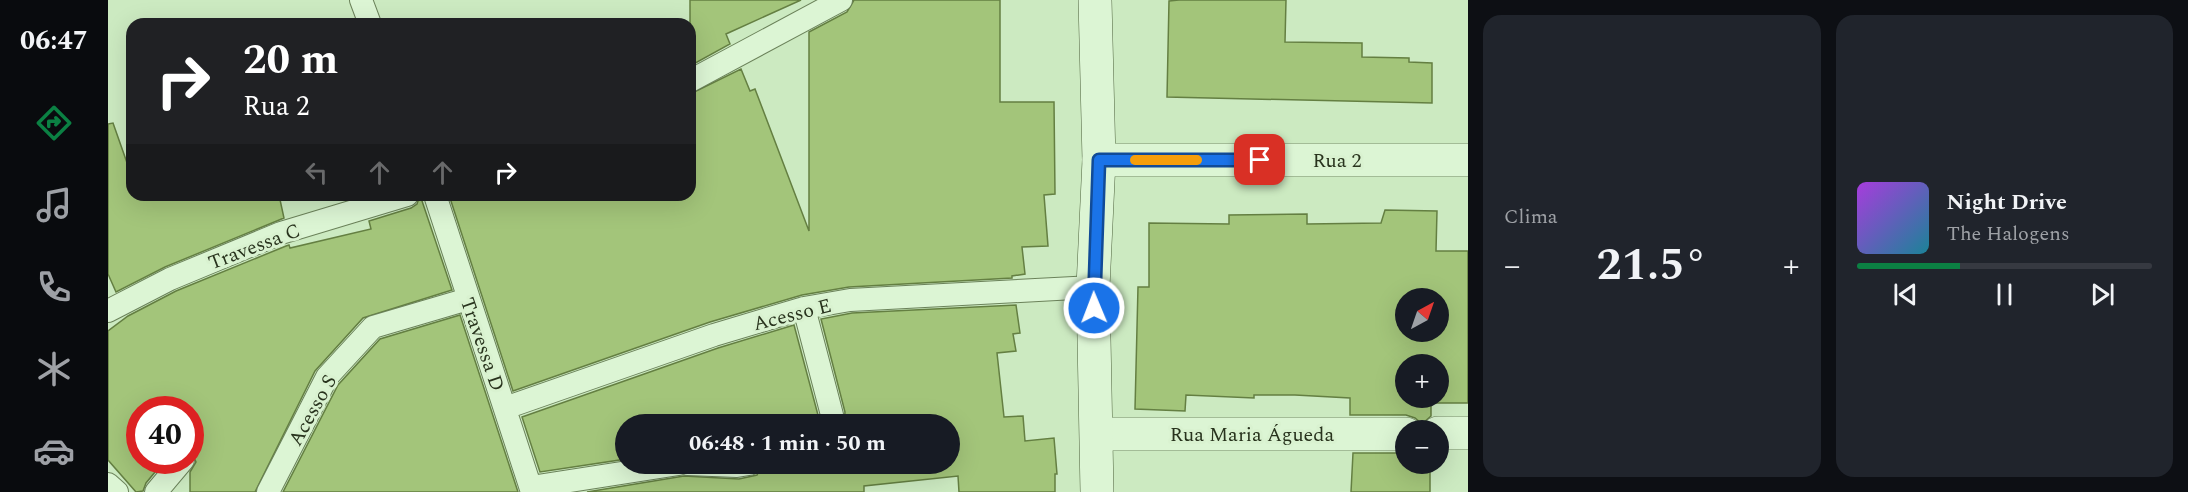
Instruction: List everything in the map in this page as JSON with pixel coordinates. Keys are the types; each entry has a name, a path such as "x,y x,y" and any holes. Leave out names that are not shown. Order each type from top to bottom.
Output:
{"street":[{"path":"1095,0 1099,160 1093,287 1098,434 1097,492"},
{"name":"Rua 2","path":"1099,160 1468,160"},
{"path":"1449,434 1468,433"},
{"name":"Rua Maria Águeda","path":"1098,434 1395,434"}],"lane":[{"path":"361,0 368,18"},
{"path":"696,78 841,0"},
{"name":"Travessa C","path":"108,312 170,279 280,233 387,201"},
{"name":"Travessa D","path":"437,201 532,490"},
{"name":"Acesso E","path":"505,408 714,335 804,309 850,300 1093,287"},
{"name":"Acesso S","path":"268,492 327,377 373,327 468,299"},
{"path":"804,309 832,414"},
{"path":"156,492 171,474"},
{"path":"532,490 623,474"},
{"path":"108,484 117,492"}],"building":[{"path":"690,0 801,0 726,34 730,44 696,63 696,18 690,18"},
{"path":"854,0 1000,0 1000,102 1054,102 1055,194 1044,195 1048,246 1022,247 1025,274 1012,276 1012,278 849,287 802,295 710,322 513,391 451,201 696,201 696,91 741,69 750,91 755,89 809,231 809,32 847,12"},
{"path":"1286,0 1285,42 1362,43 1362,57 1409,58 1409,62 1432,63 1432,103 1167,97 1169,1"},
{"path":"113,123 126,160 126,201 280,201 284,218 165,267 116,292 108,274 108,124"},
{"path":"418,201 422,201 452,290 363,318 315,371 255,492 190,492 190,474 204,474 204,396 126,396 126,474 153,474 143,491 136,492 108,460 108,331 128,316 176,291 286,246 289,245 290,248 371,229 369,221 411,208"},
{"path":"1385,210 1437,211 1436,251 1468,251 1468,403 1449,403 1449,354 1395,354 1395,408 1431,408 1431,416 1426,420 1417,420 1406,415 1350,415 1350,398 1295,395 1254,395 1254,398 1186,395 1185,411 1135,409 1138,287 1149,287 1149,223 1229,224 1229,215 1307,214 1307,224 1381,223"},
{"path":"1016,305 1020,333 1013,334 1016,351 997,353 1004,417 1023,416 1025,441 1054,438 1057,474 1055,474 1055,492 959,492 958,476 864,486 864,492 587,492 684,476 739,479 757,474 960,474 960,414 845,414 821,319 852,313"},
{"path":"460,315 518,492 283,492 338,385 380,339"},
{"path":"794,325 818,414 615,414 615,461 540,472 522,417 718,348"},
{"path":"1353,453 1395,453 1395,474 1430,474 1430,492 1351,492"}],"slow traffic":[{"path":"1135,160 1197,160"}],"route":[{"path":"1094,308 1099,160 1260,160"}]}
